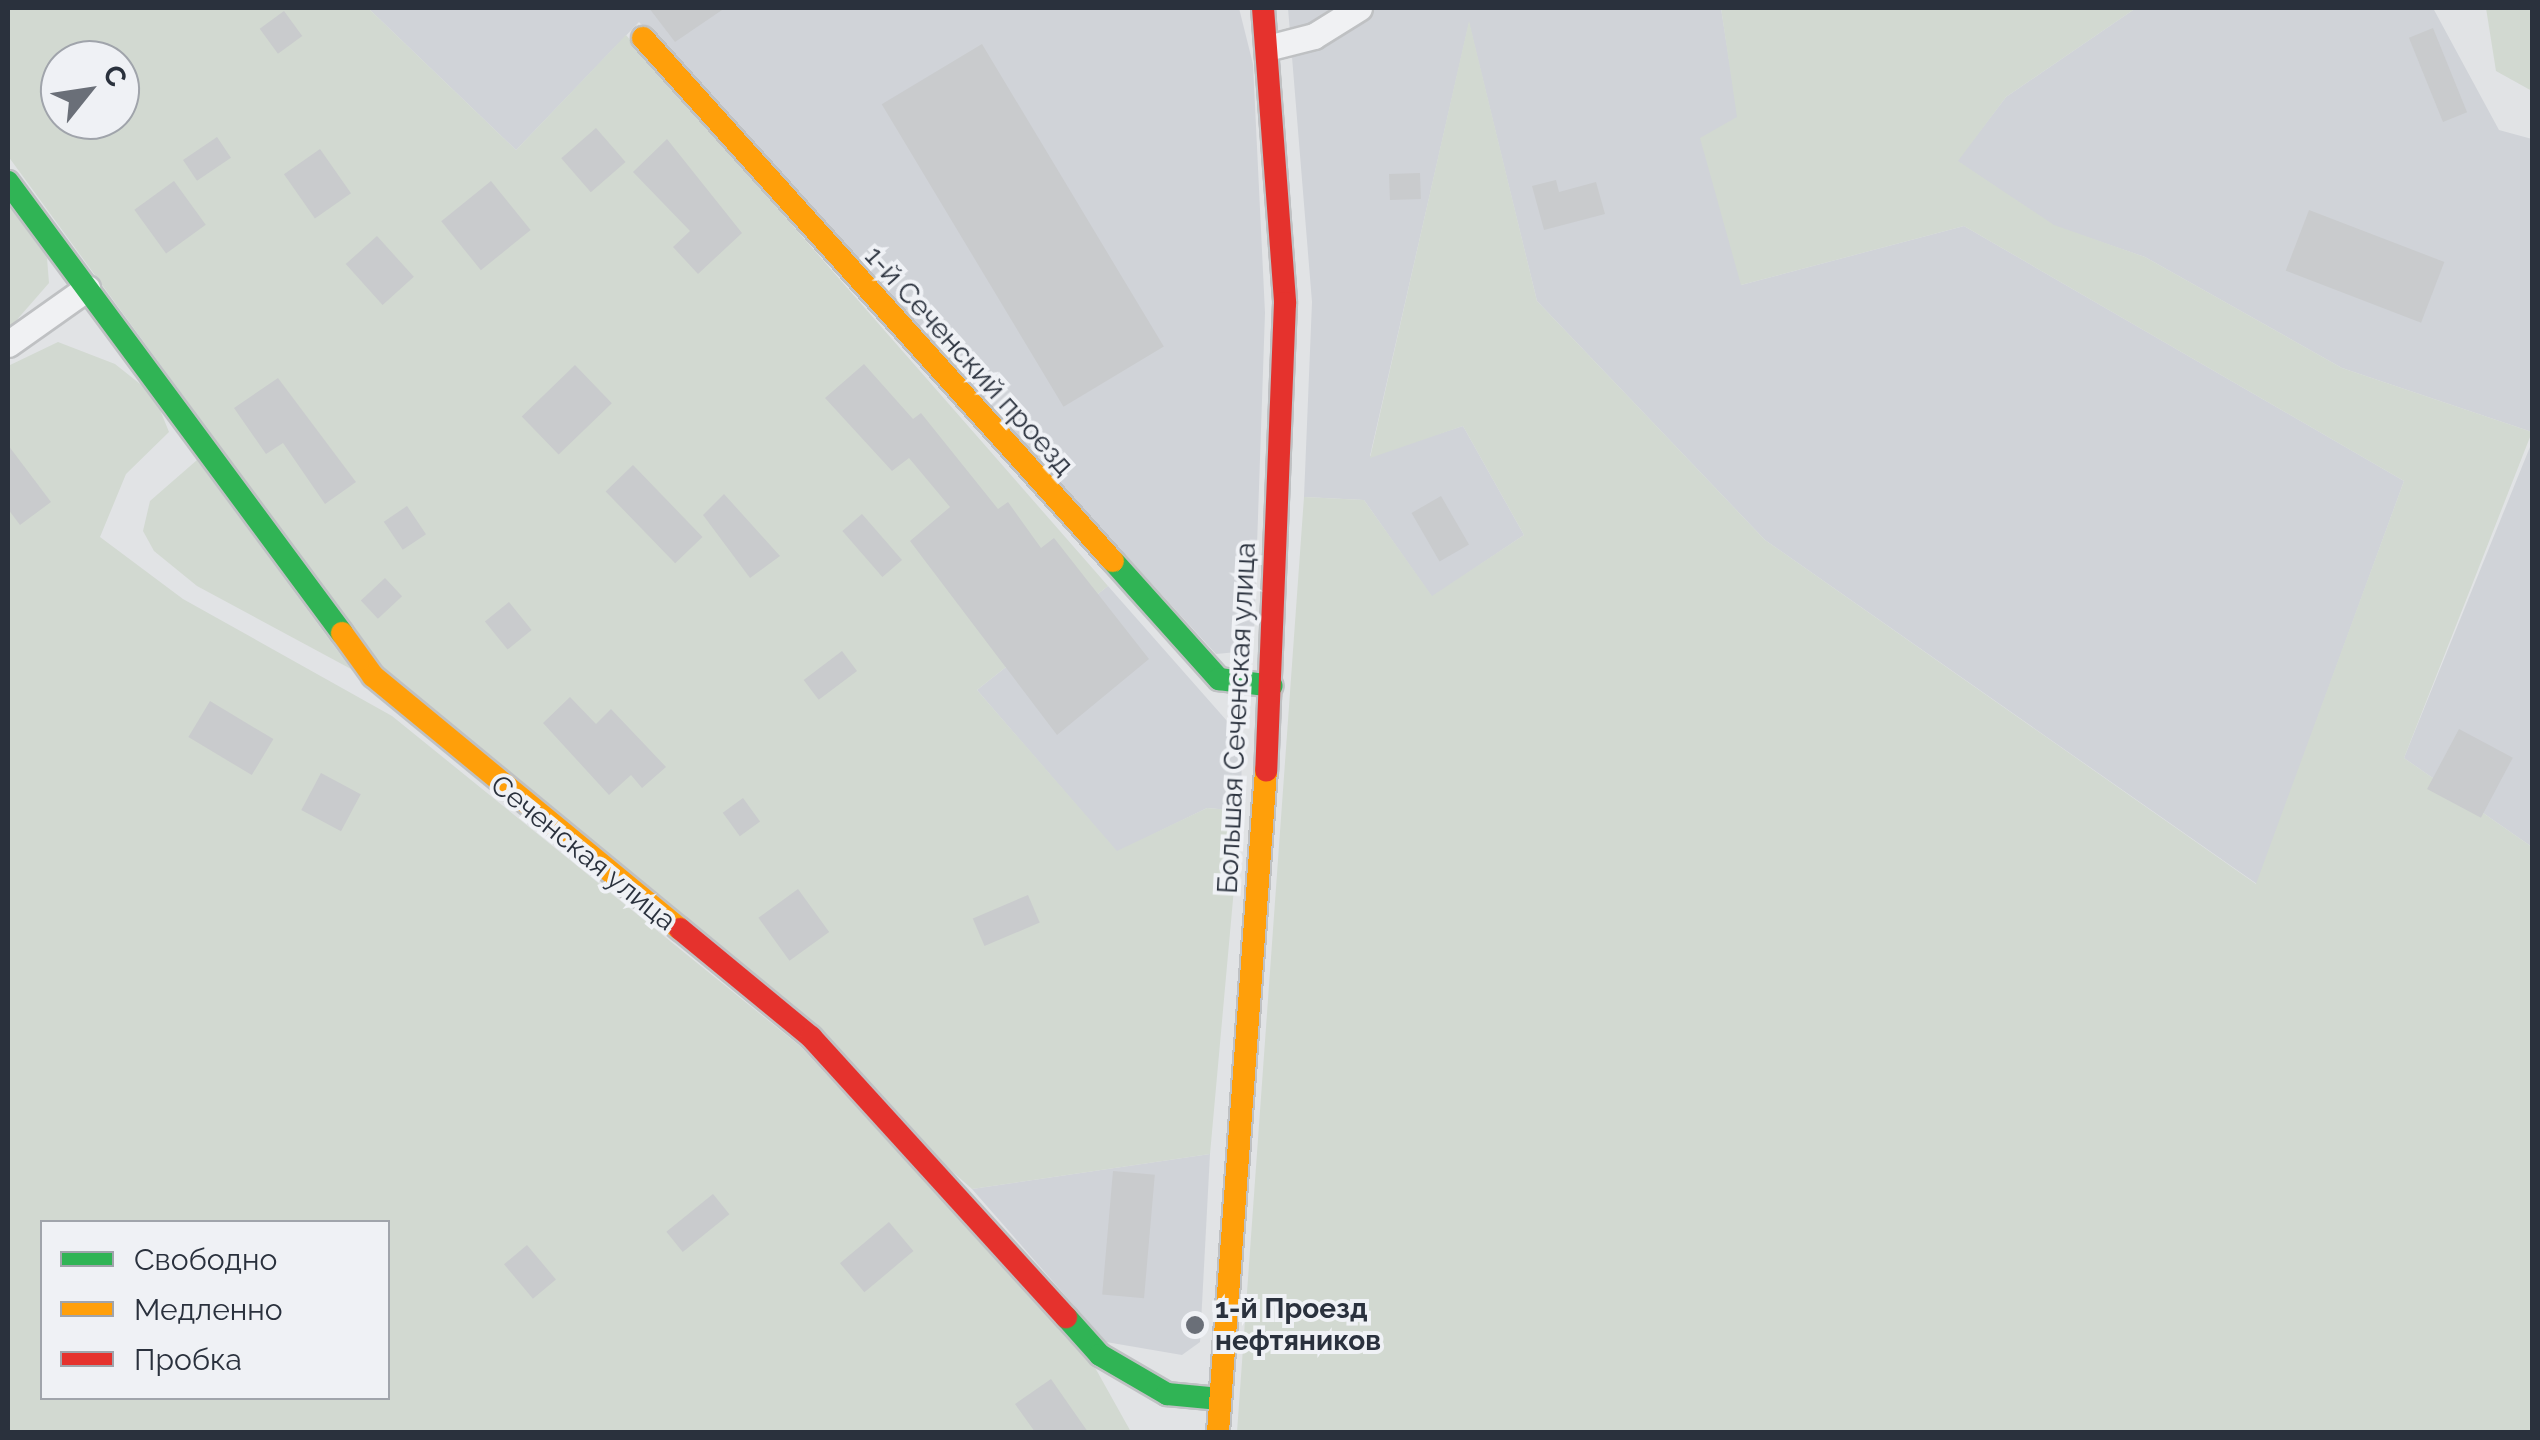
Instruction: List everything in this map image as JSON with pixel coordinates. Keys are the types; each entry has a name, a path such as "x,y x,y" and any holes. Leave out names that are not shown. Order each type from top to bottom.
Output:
{"street":[{"name":"Большая Сеченская улица","path":"1218,1432 1272,686 1284,303 1271,47 1263,8"},
{"path":"1271,47 1314,36 1359,8"},
{"name":"1-й Сеченский проезд","path":"643,38 1219,679 1272,686"},
{"name":"Сеченская улица","path":"8,182 373,676 811,1037 1100,1355 1167,1394 1220,1399"},
{"path":"8,344 87,288"}],"shaded area":[{"path":"8,8 368,8 516,150 626,35 1108,586 977,690 1117,851 1207,808 1241,811 1210,1154 972,1189 382,668 8,156"},
{"path":"368,8 1239,8 1253,64 1265,313 1254,633 1237,652 1216,654 639,22 516,150"},
{"path":"1288,8 1721,8 1738,117 1741,285 1964,226 2404,481 2257,884 1765,540 1537,301 1469,23 1370,456 1463,426 1524,535 1432,597 1364,500 1304,497 1312,302"},
{"path":"1721,8 2136,8 2006,97 1958,161 2054,225 2145,257 2342,368 2532,432 2404,758 2532,847 2532,1432 1237,1432 1304,497 1364,500 1432,596 1524,535 1463,426 1370,458 1469,21 1537,301 1765,540 2256,884 2404,481 1964,226 1741,285 1700,138 1737,117"},
{"path":"2136,8 2433,8 2499,130 2532,139 2532,432 2342,368 2145,257 2054,226 1957,161 2006,97"},
{"path":"2486,8 2532,8 2532,91 2496,71"},
{"path":"8,203 47,258 49,283 8,330"},
{"path":"58,342 115,364 154,395 169,432 126,474 100,537 183,599 392,716 801,1047 1093,1364 1131,1432 8,1432 8,366"},
{"path":"2532,442 2532,847 2404,758"},
{"path":"197,460 351,669 197,586 154,551 143,531 150,501"},
{"path":"1108,586 1242,738 1241,811 1207,808 1117,852 977,690"},
{"path":"1210,1154 1200,1342 1182,1355 1106,1342 972,1189"}],"building":[{"path":"649,8 725,8 675,42"},
{"path":"284,11 302,36 278,54 260,29"},
{"path":"2433,28 2467,112 2443,122 2409,38"},
{"path":"982,44 1164,347 1064,407 882,104"},
{"path":"596,128 626,162 591,192 561,158"},
{"path":"217,137 231,158 197,181 183,160"},
{"path":"667,139 742,233 698,274 673,247 690,231 633,172"},
{"path":"320,149 351,193 315,218 284,174"},
{"path":"1420,173 1421,199 1390,200 1389,174"},
{"path":"1556,180 1559,192 1596,182 1605,214 1544,230 1532,186"},
{"path":"174,181 206,225 166,253 134,210"},
{"path":"491,181 531,230 481,270 441,221"},
{"path":"2309,210 2444,262 2421,323 2286,271"},
{"path":"377,236 414,277 383,305 346,264"},
{"path":"864,364 913,419 921,413 998,509 1008,502 1041,548 1054,538 1149,659 1057,735 910,541 950,507 909,458 892,471 825,398"},
{"path":"575,365 612,403 559,455 522,416"},
{"path":"278,378 356,482 325,504 283,443 266,454 234,408"},
{"path":"8,445 51,502 20,525 8,509"},
{"path":"633,465 702,537 675,563 606,491"},
{"path":"724,494 780,556 750,578 703,515"},
{"path":"1441,496 1469,544 1440,561 1412,513"},
{"path":"407,506 426,534 403,550 384,522"},
{"path":"862,514 902,560 882,577 842,531"},
{"path":"385,578 402,596 378,619 361,601"},
{"path":"509,602 532,630 508,649 485,622"},
{"path":"842,651 857,671 819,700 804,680"},
{"path":"570,697 596,724 611,709 666,767 642,788 631,775 609,795 543,723"},
{"path":"210,701 273,739 252,775 188,737"},
{"path":"2459,729 2513,758 2481,818 2427,789"},
{"path":"321,773 361,794 341,831 301,810"},
{"path":"743,798 760,821 740,836 723,813"},
{"path":"798,889 829,932 790,961 758,918"},
{"path":"1028,895 1040,923 984,946 973,918"},
{"path":"1113,1171 1155,1175 1144,1298 1102,1295"},
{"path":"713,1194 729,1214 683,1252 666,1232"},
{"path":"889,1222 913,1251 864,1292 840,1263"},
{"path":"527,1245 556,1279 533,1299 504,1264"},
{"path":"1051,1379 1088,1432 1035,1432 1015,1404"}],"traffic: fast":[{"path":"8,182 342,633"},
{"path":"1113,561 1219,679 1272,686"},
{"path":"1066,1317 1100,1355 1167,1394 1220,1399"}],"traffic: slow":[{"path":"643,38 1113,561"},
{"path":"342,633 373,676 680,929"},
{"path":"1218,1432 1266,771"}],"traffic: jam":[{"path":"1263,8 1285,303 1266,771"},
{"path":"680,929 811,1037 1066,1317"}],"place":[{"name":"1-й Проезд нефтяников","path":"1195,1325"}]}
